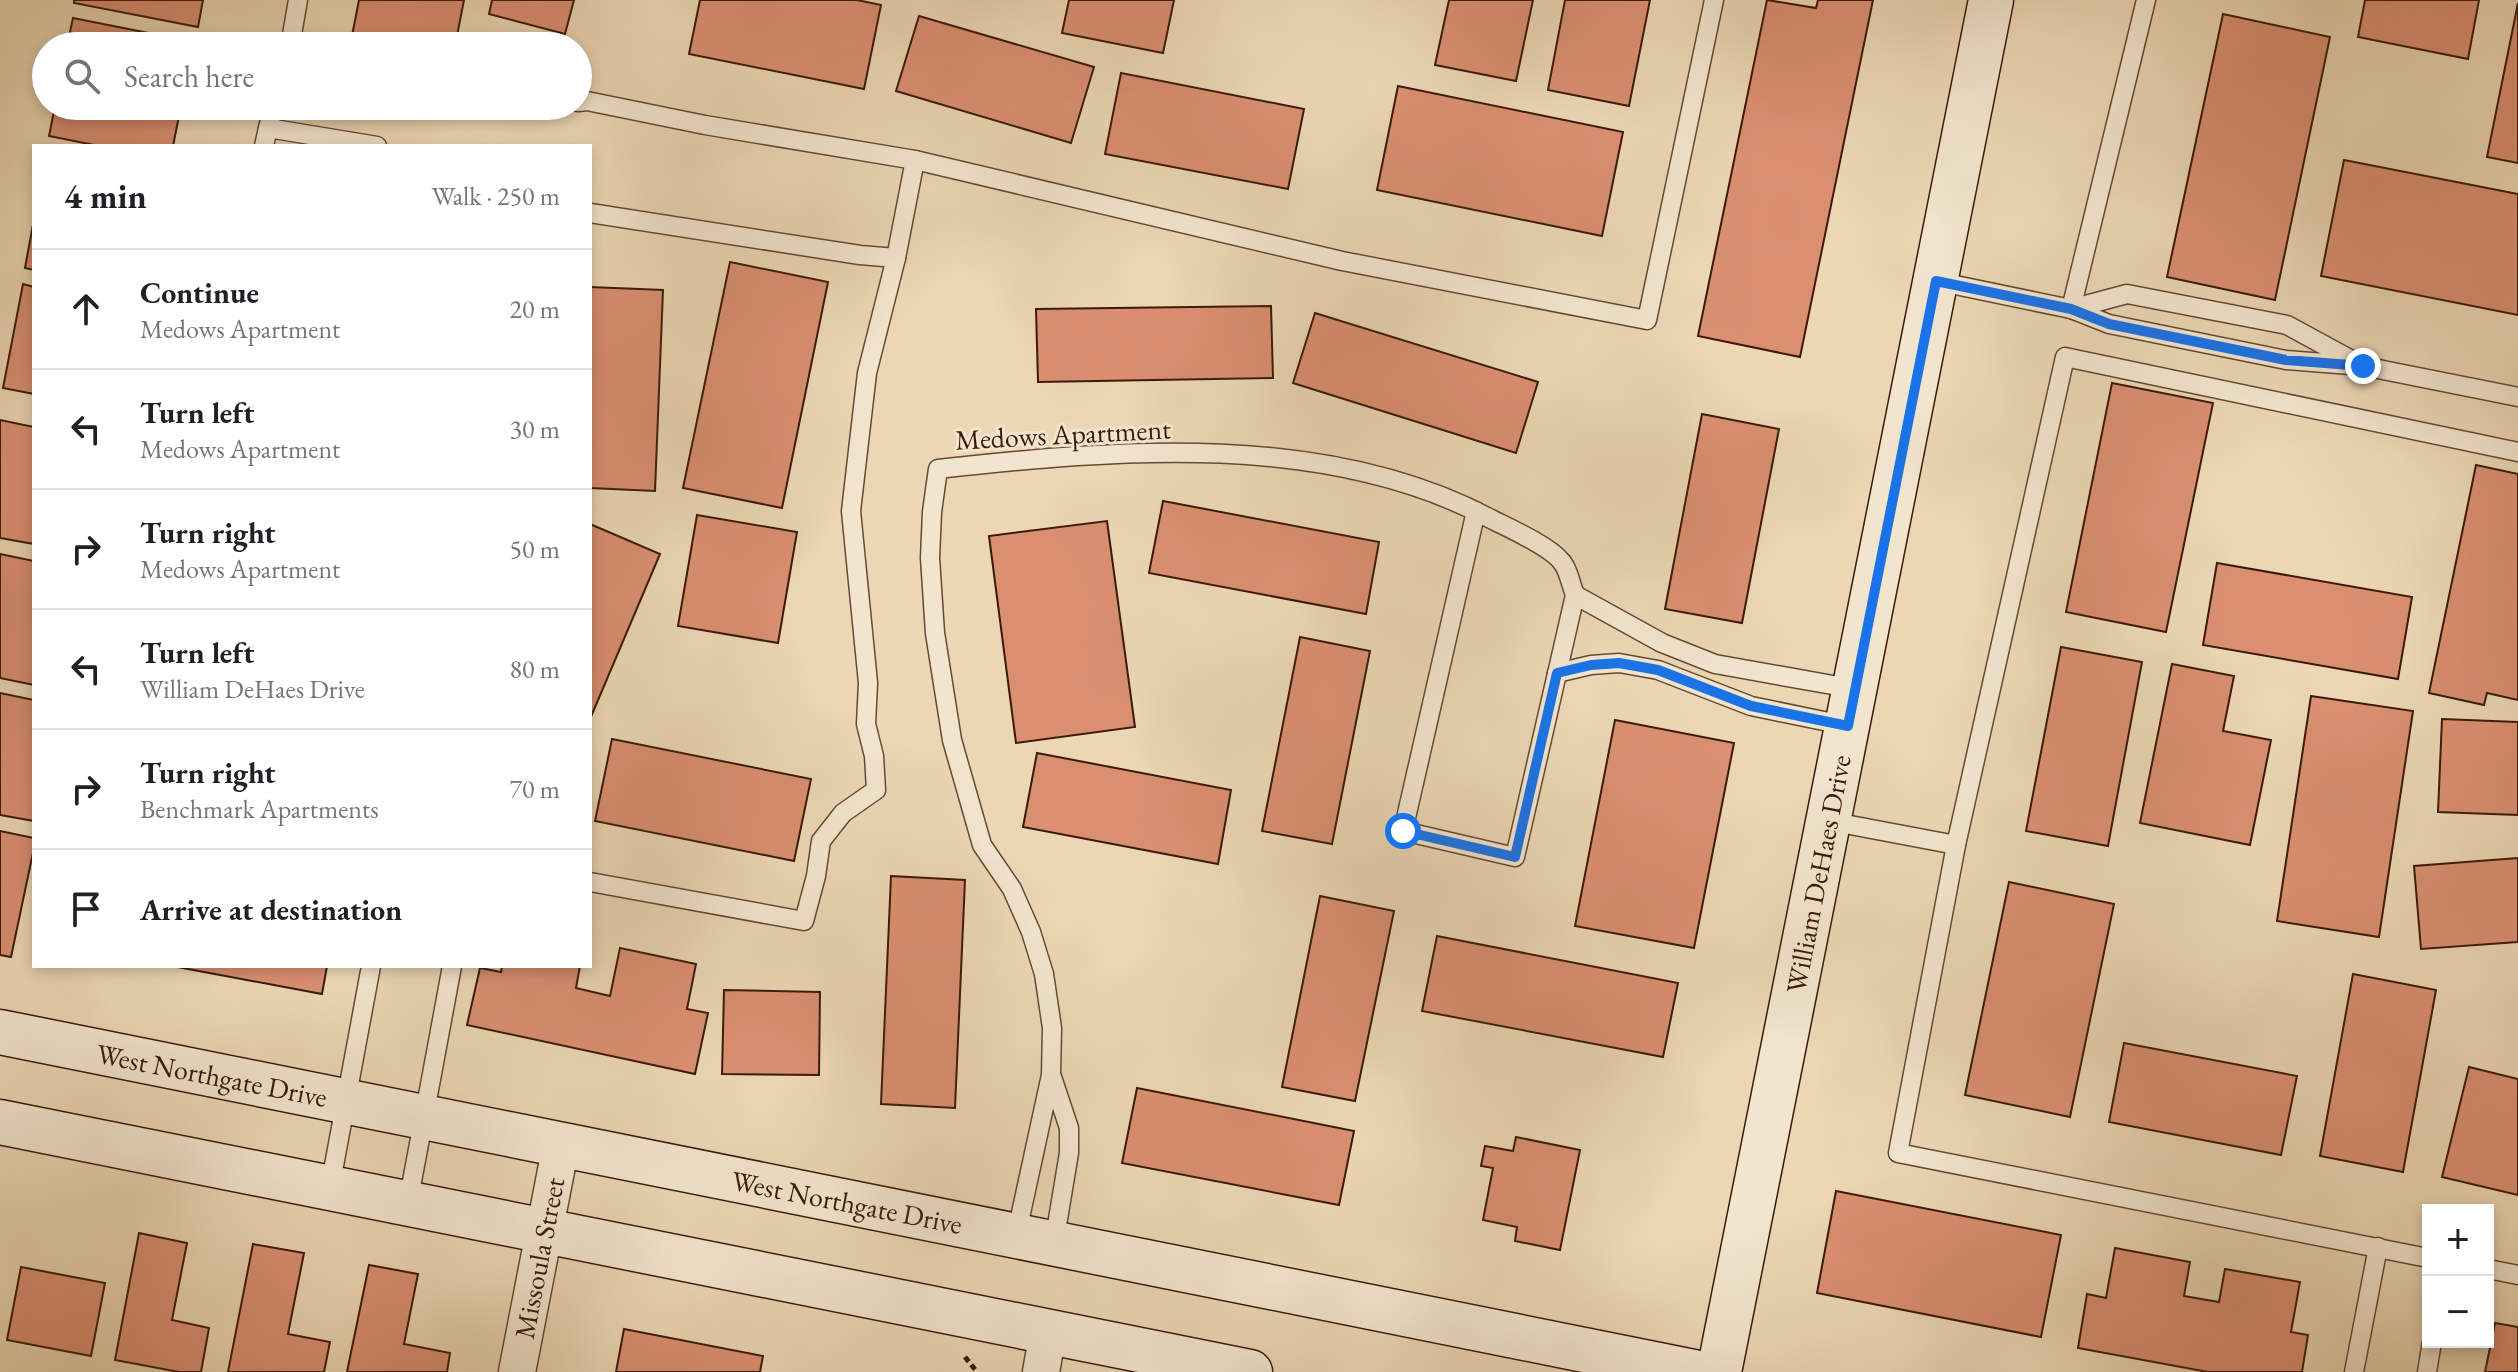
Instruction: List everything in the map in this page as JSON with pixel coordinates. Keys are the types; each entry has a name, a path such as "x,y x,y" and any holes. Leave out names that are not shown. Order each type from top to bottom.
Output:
{"main road":[{"name":"William DeHaes Drive","path":"1719,1372 1991,0"},
{"name":"West Northgate Drive","path":"0,1032 1694,1372"},
{"path":"0,1122 544,1231 1044,1352 1250,1372"}],"street":[{"name":"Missoula Street","path":"517,1372 561,1145"}],"lane":[{"path":"292,32 298,0"},
{"path":"592,102 692,123 915,160 1342,261 1647,320 1714,0"},
{"path":"2071,309 2146,0"},
{"path":"266,137 352,144"},
{"path":"592,882 804,921 821,841 843,813 876,790 874,756 866,724 868,683 851,511 867,373 896,258 915,160"},
{"path":"592,213 896,258"},
{"path":"1936,281 2071,309 2109,324 2272,357 2363,366 2518,397"},
{"path":"2071,309 2127,294 2287,325 2363,366"},
{"path":"2422,1257 1898,1153 1956,845 2065,357 2518,452"},
{"name":"Medows Apartment","path":"1035,1240 1051,1075 1052,1028 1044,974 1031,932 1012,889 982,845 952,740 935,633 930,558 938,469 1095,454 1200,454 1286,459 1335,466 1420,488 1476,511 1562,561 1575,595"},
{"path":"1476,511 1403,831 1515,857 1575,595 1662,643 1715,664 1851,707"},
{"path":"1557,673 1591,665 1619,663 1658,670 1751,706 1851,707"},
{"path":"1829,821 1956,845"},
{"path":"330,1188 371,968"},
{"path":"408,1203 452,968"},
{"name":"Medows Apartment","path":"1035,1240 1069,1153 1069,1128 1051,1075"},
{"path":"2354,1372 2378,1247"},
{"path":"2494,1270 2518,1275"},
{"path":"2427,1372 2431,1348"}],"building":[{"path":"74,0 203,0 198,27 74,3"},
{"path":"359,0 464,0 458,32 353,32"},
{"path":"492,0 574,0 566,32 489,14"},
{"path":"700,0 857,0 881,5 864,89 689,54"},
{"path":"1069,0 1174,0 1163,53 1062,33"},
{"path":"1449,0 1533,0 1516,81 1435,65"},
{"path":"1565,0 1650,0 1629,106 1548,90"},
{"path":"1767,0 1816,8 1818,0 1873,0 1800,357 1698,336"},
{"path":"2365,0 2479,0 2468,59 2358,37"},
{"path":"2518,3 2518,163 2487,157"},
{"path":"2223,14 2330,37 2275,300 2167,277"},
{"path":"919,16 1094,67 1071,143 896,91"},
{"path":"73,18 144,32 70,32"},
{"path":"1121,73 1304,109 1288,189 1105,154"},
{"path":"1398,86 1623,132 1602,236 1377,190"},
{"path":"52,120 178,120 173,144 89,144 49,136"},
{"path":"2344,160 2518,194 2518,315 2321,276"},
{"path":"32,230 32,270 25,268"},
{"path":"730,262 828,282 782,508 683,488"},
{"path":"23,284 32,286 32,394 3,388"},
{"path":"592,287 663,290 655,491 592,488"},
{"path":"1271,306 1273,378 1038,382 1036,309"},
{"path":"1315,313 1538,382 1516,453 1293,383"},
{"path":"2112,383 2213,403 2166,632 2066,612"},
{"path":"1702,414 1779,429 1742,623 1665,609"},
{"path":"0,420 32,427 32,544 0,538"},
{"path":"2476,465 2518,474 2518,700 2487,693 2484,705 2429,693"},
{"path":"1163,501 1379,542 1366,614 1149,573"},
{"path":"697,515 797,532 778,643 678,626"},
{"path":"1107,521 1135,727 1016,743 989,536"},
{"path":"592,525 660,554 592,714"},
{"path":"0,554 32,561 32,685 0,678"},
{"path":"2217,563 2412,597 2398,679 2203,645"},
{"path":"1300,637 1370,651 1332,844 1262,831"},
{"path":"2061,647 2142,662 2108,846 2026,831"},
{"path":"2172,664 2234,676 2223,731 2271,740 2250,845 2140,823"},
{"path":"0,693 32,700 32,821 0,815"},
{"path":"2311,696 2413,711 2379,937 2277,921"},
{"path":"2442,719 2518,722 2518,815 2438,812"},
{"path":"1615,720 1734,743 1694,948 1575,926"},
{"path":"612,739 811,779 794,861 595,821"},
{"path":"1037,753 1231,790 1218,864 1023,827"},
{"path":"0,831 32,838 32,857 11,957 0,955"},
{"path":"2518,858 2518,942 2421,949 2414,866"},
{"path":"891,876 965,880 955,1108 881,1104"},
{"path":"2009,882 2114,904 2070,1117 1965,1095"},
{"path":"1320,896 1394,911 1355,1101 1282,1087"},
{"path":"1437,936 1678,983 1663,1057 1422,1011"},
{"path":"620,948 696,964 687,1009 708,1013 695,1074 467,1025 480,968 501,972 502,968 580,968 576,988 610,996"},
{"path":"183,968 327,968 322,994"},
{"path":"2353,974 2436,990 2403,1172 2320,1156"},
{"path":"724,990 820,992 819,1075 722,1074"},
{"path":"2124,1043 2297,1076 2281,1155 2109,1122"},
{"path":"2469,1067 2518,1079 2518,1195 2442,1177"},
{"path":"1137,1088 1354,1131 1339,1205 1122,1163"},
{"path":"1516,1137 1580,1150 1560,1250 1515,1241 1517,1227 1483,1220 1493,1168 1481,1166 1485,1146 1513,1151"},
{"path":"1836,1191 2061,1235 2041,1337 1817,1293"},
{"path":"139,1233 187,1243 172,1320 209,1328 201,1372 179,1372 115,1360"},
{"path":"253,1244 304,1253 288,1334 330,1342 324,1372 228,1372"},
{"path":"2115,1248 2190,1262 2184,1296 2219,1302 2225,1269 2300,1282 2291,1332 2308,1335 2302,1372 2208,1372 2078,1348 2087,1294 2106,1298"},
{"path":"369,1265 418,1274 404,1344 450,1353 447,1372 347,1372"},
{"path":"21,1267 105,1283 91,1356 7,1340"},
{"path":"2495,1323 2518,1327 2518,1372 2485,1372 2490,1348 2494,1348"},
{"path":"624,1329 763,1356 760,1372 616,1372"}],"route":[{"path":"1403,831 1515,857 1557,673 1591,665 1619,663 1658,670 1751,706 1848,726 1936,281 2071,309 2109,324 2286,360 2363,366"}]}
